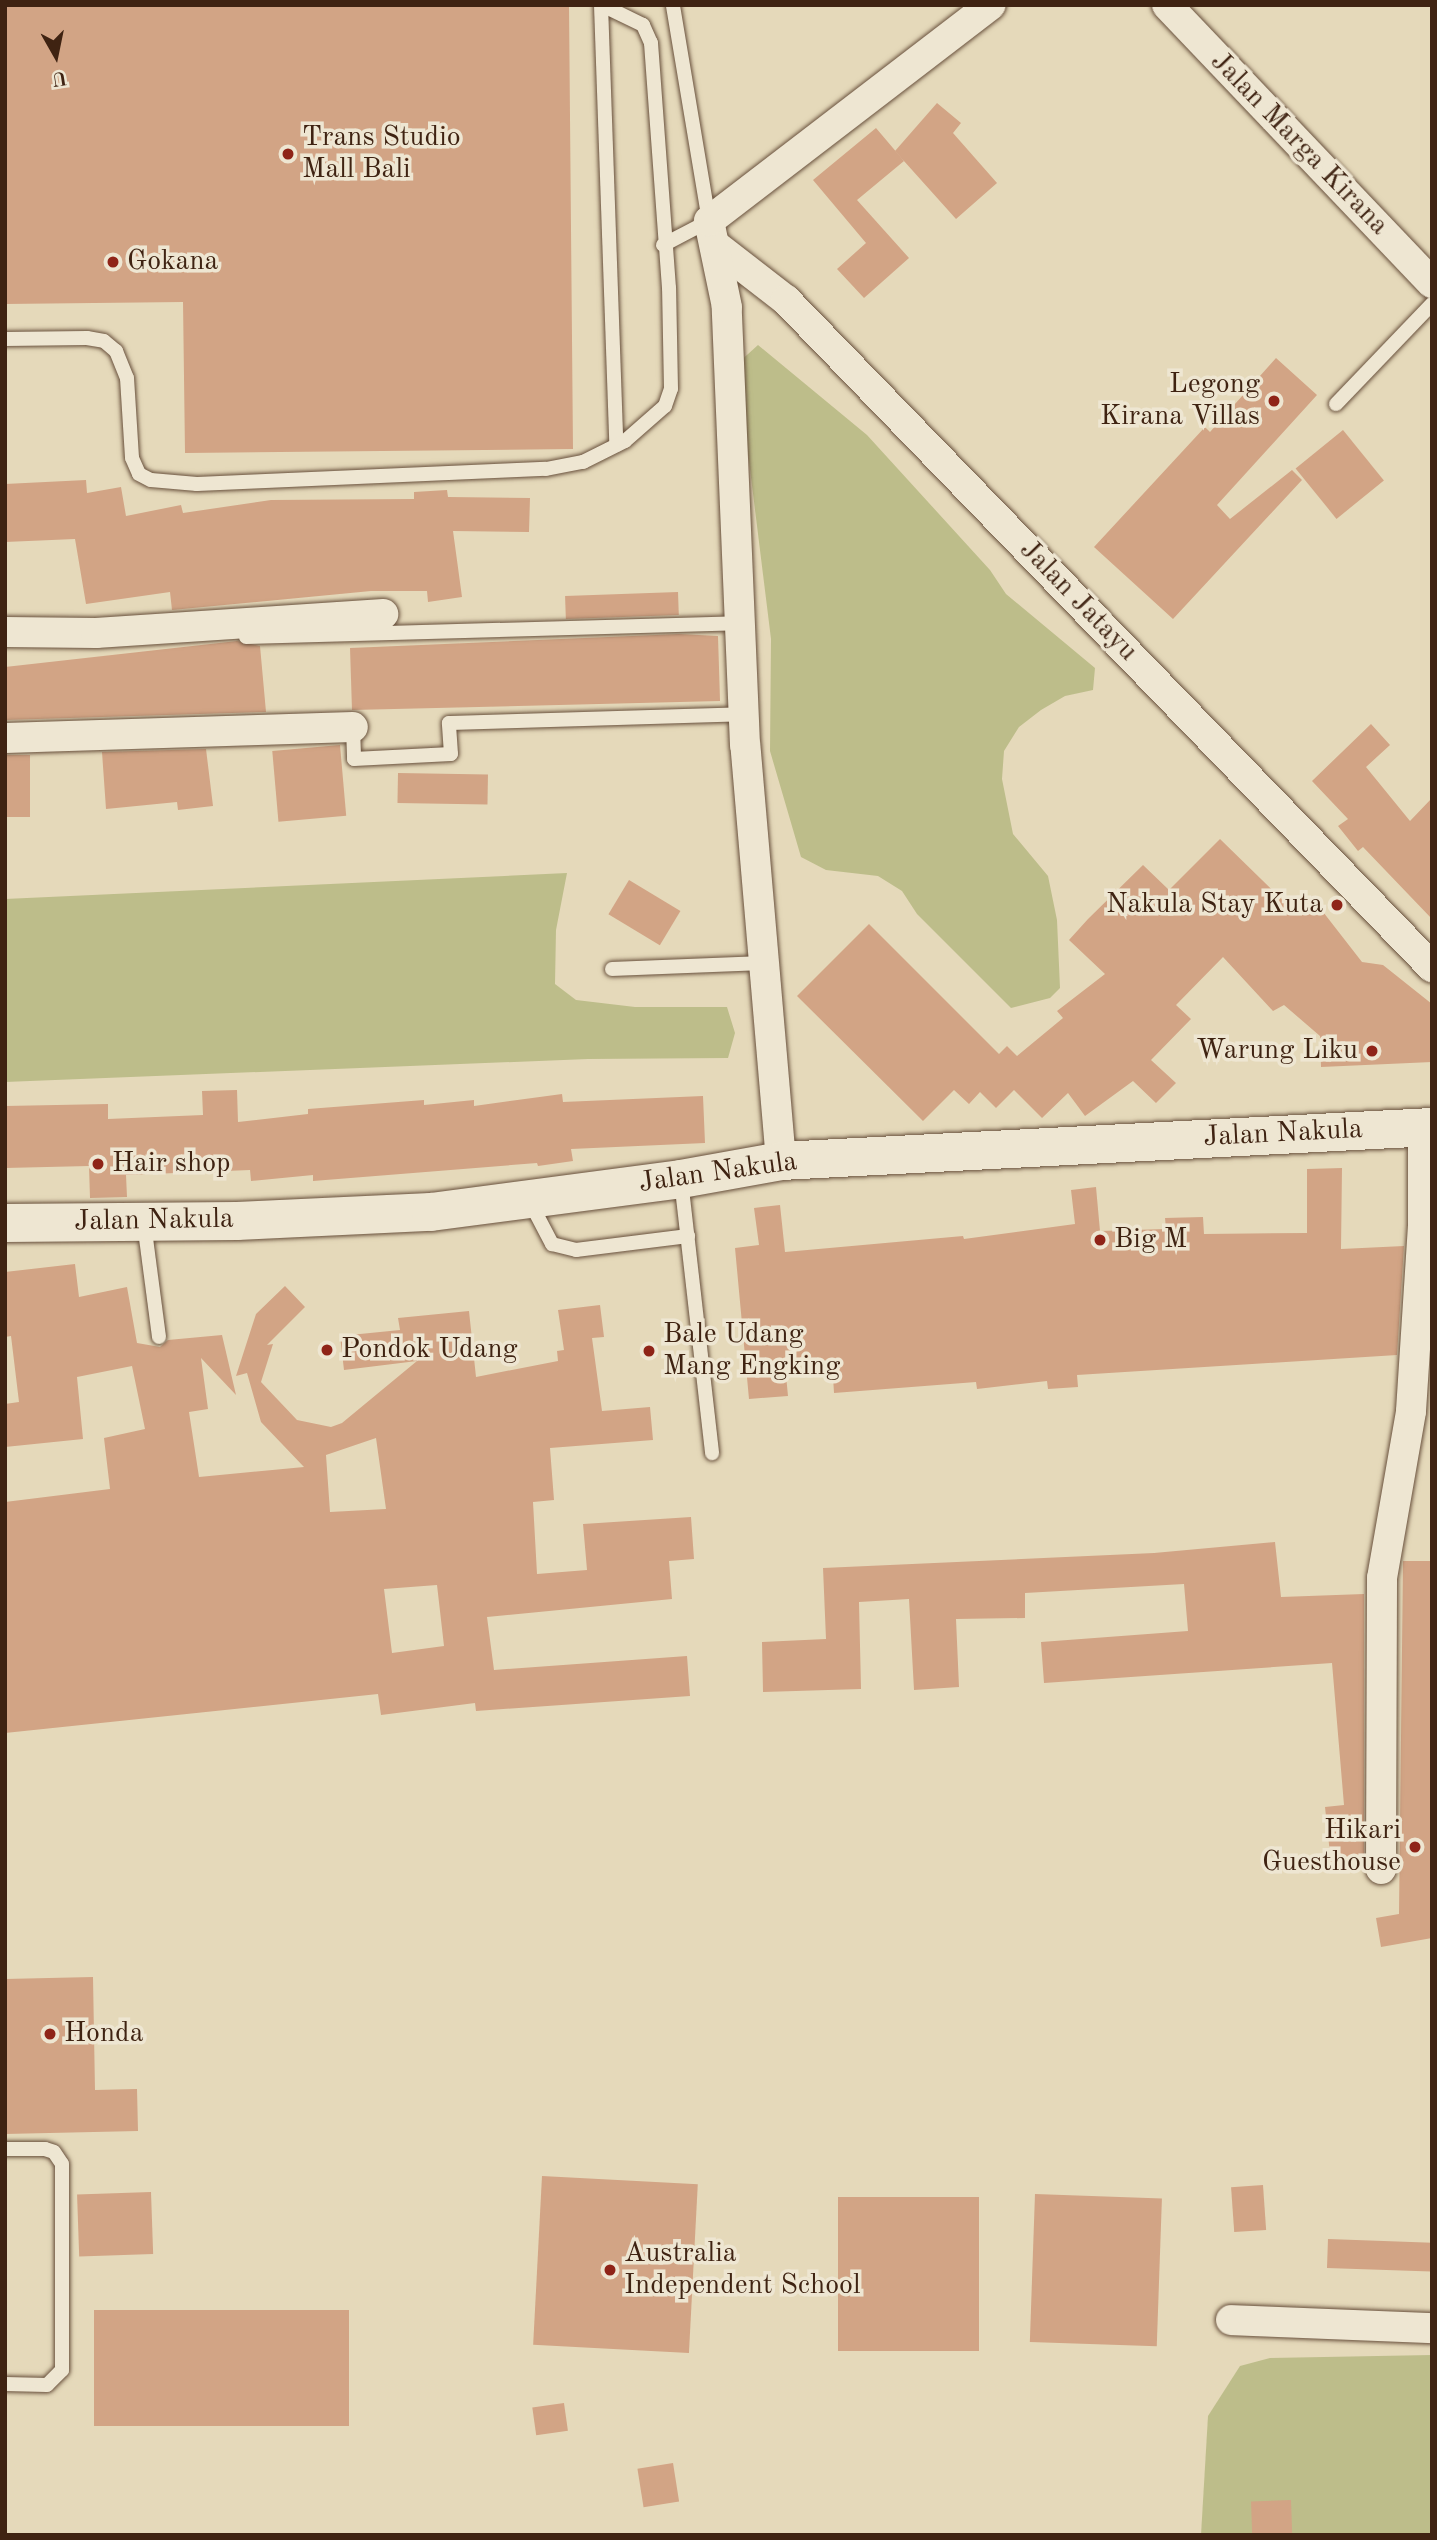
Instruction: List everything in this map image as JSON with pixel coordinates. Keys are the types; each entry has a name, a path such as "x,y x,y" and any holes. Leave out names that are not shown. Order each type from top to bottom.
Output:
{"main road":[{"name":"Jalan Nakula","path":"5,1223 144,1222 431,1212 681,1179 781,1161 1427,1127"}],"street":[{"path":"781,1161 763,964 738,623 727,307 712,233 991,5"},
{"name":"Jalan Marga Kirana","path":"1167,5 1432,283"},
{"name":"Jalan Jatayu","path":"712,233 786,300 1432,967"},
{"path":"5,632 137,629 383,614"},
{"path":"5,738 353,727"},
{"path":"1381,1869 1382,1578 1411,1411 1427,1127"},
{"path":"1231,2320 1432,2328"}],"lane":[{"path":"5,339 87,338 104,341 116,351 127,378 132,458 139,474 151,480 197,484 546,469 583,462 617,444 648,423 665,406 671,390 651,43 643,25 601,5 617,444"},
{"path":"663,245 712,233 673,5"},
{"path":"1336,404 1432,304"},
{"path":"137,629 136,640 738,623"},
{"path":"353,727 354,759 451,754 449,723 744,714"},
{"path":"612,969 763,964"},
{"path":"681,1179 712,1453"},
{"path":"529,1200 552,1244 576,1250 688,1237"},
{"path":"144,1222 159,1337"},
{"path":"5,2149 45,2149 54,2152 62,2165 62,2370 54,2382 5,2384"}],"green space":[{"path":"758,345 867,435 990,570 1006,594 1095,668 1093,690 1065,696 1041,710 1019,727 1004,751 1002,779 1013,834 1048,876 1057,920 1060,988 1050,998 1011,1008 917,914 902,891 878,876 826,870 801,857 770,751 771,639 737,364"},
{"path":"567,873 556,930 555,984 576,1000 635,1007 727,1007 735,1033 728,1058 588,1059 5,1082 5,899"},
{"path":"1432,2355 1432,2535 1201,2535 1208,2416 1240,2366 1270,2358"}],"building":[{"name":"Trans Studio Mall Bali","path":"569,5 573,449 185,453 183,302 5,304 5,6"},
{"path":"937,103 961,123 953,133 997,183 956,219 895,151"},
{"path":"876,128 904,161 857,200 909,258 864,298 837,269 866,243 813,180"},
{"path":"1276,358 1317,395 1217,505 1230,519 1292,470 1302,480 1173,619 1094,547 1205,427 1210,432"},
{"path":"1343,430 1384,481 1336,519 1296,468"},
{"path":"86,480 87,493 121,487 126,516 181,505 183,513 271,500 414,499 414,492 447,490 448,497 530,498 529,532 453,531 462,597 428,602 427,591 371,591 172,610 170,592 86,604 75,539 5,542 5,484"},
{"path":"678,592 679,615 566,619 565,596"},
{"path":"679,634 718,636 720,701 352,710 350,648"},
{"path":"237,641 260,646 266,712 5,720 5,667"},
{"path":"1371,724 1390,745 1366,767 1410,821 1432,798 1432,919 1363,847 1358,851 1338,826 1348,819 1312,781"},
{"path":"340,745 346,816 278,822 272,751"},
{"path":"206,749 213,806 178,810 177,802 106,809 102,752"},
{"path":"5,755 30,755 30,817 5,817"},
{"path":"398,773 488,775 487,805 397,803"},
{"path":"1220,839 1298,915 1313,899 1362,962 1383,965 1432,1004 1432,1062 1321,1067 1320,1036 1284,1005 1273,1011 1223,957 1176,1005 1191,1019 1151,1060 1176,1083 1156,1103 1133,1081 1085,1116 1068,1093 1042,1118 1014,1090 996,1108 980,1092 969,1104 954,1090 923,1121 797,996 869,924 999,1054 1007,1046 1017,1056 1063,1018 1057,1011 1105,974 1069,940 1088,919 1143,865 1169,890"},
{"path":"629,880 680,911 660,945 608,914"},
{"path":"237,1090 238,1122 308,1114 308,1109 424,1100 424,1105 474,1100 474,1106 562,1094 563,1102 703,1096 705,1143 571,1149 573,1161 538,1166 537,1163 313,1181 313,1175 251,1181 250,1170 126,1175 127,1197 90,1198 89,1166 5,1168 5,1106 108,1104 108,1119 203,1115 202,1091"},
{"path":"1342,1168 1341,1249 1404,1246 1397,1355 1077,1375 1078,1387 1048,1389 1047,1381 977,1389 976,1382 834,1393 832,1360 785,1365 788,1396 749,1399 735,1248 759,1245 754,1208 780,1205 785,1252 963,1236 964,1239 1075,1224 1071,1190 1096,1187 1100,1231 1166,1229 1165,1218 1203,1217 1204,1234 1307,1233 1307,1169"},
{"path":"75,1264 79,1297 127,1287 137,1343 160,1347 168,1340 222,1335 236,1395 201,1358 208,1409 189,1412 199,1477 304,1467 261,1422 247,1373 236,1376 256,1314 285,1286 305,1307 267,1345 273,1344 261,1382 297,1420 331,1427 342,1423 417,1361 344,1370 340,1336 400,1330 398,1318 469,1311 476,1377 558,1361 557,1351 564,1350 558,1310 600,1305 604,1337 592,1338 602,1411 650,1407 653,1440 550,1448 554,1500 533,1502 537,1574 587,1570 583,1524 691,1517 694,1559 669,1561 672,1599 487,1617 494,1670 687,1656 690,1696 476,1711 475,1703 381,1715 378,1694 5,1733 5,1502 110,1489 104,1438 145,1429 132,1366 77,1377 83,1439 5,1447 5,1404 19,1402 11,1336 5,1337 5,1272","holes":["376,1438 386,1509 330,1512 326,1455","437,1585 444,1646 392,1653 384,1589"]},
{"path":"1275,1542 1281,1597 1364,1594 1364,1865 1361,1861 1331,1863 1325,1807 1344,1805 1332,1663 1044,1683 1041,1642 1188,1631 1184,1584 1025,1593 1025,1618 956,1619 959,1687 914,1690 909,1599 859,1602 861,1689 763,1692 762,1642 826,1639 823,1568 1154,1553"},
{"path":"1403,1561 1432,1561 1432,1938 1381,1947 1376,1918 1399,1914"},
{"name":"Honda","path":"93,1977 95,2090 137,2089 138,2131 5,2134 5,1979"},
{"path":"542,2176 698,2184 689,2353 533,2345"},
{"path":"1263,2185 1266,2230 1234,2232 1231,2187"},
{"path":"151,2192 153,2254 79,2257 77,2195"},
{"path":"1035,2194 1162,2198 1157,2346 1030,2342"},
{"path":"838,2197 979,2197 979,2351 838,2351"},
{"path":"1328,2239 1432,2243 1431,2272 1327,2268"},
{"path":"94,2310 349,2310 349,2426 94,2426"},
{"path":"564,2403 568,2431 536,2435 532,2407"},
{"path":"673,2463 679,2502 644,2507 637,2469"},
{"path":"1291,2500 1292,2535 1252,2535 1251,2501"}],"place":[{"name":"Trans Studio Mall Bali","path":"288,154"},
{"name":"Gokana","path":"113,262"},
{"name":"Legong Kirana Villas","path":"1274,401"},
{"name":"Nakula Stay Kuta","path":"1337,905"},
{"name":"Warung Liku","path":"1372,1051"},
{"name":"Hair shop","path":"98,1164"},
{"name":"Big M","path":"1100,1240"},
{"name":"Pondok Udang","path":"327,1350"},
{"name":"Bale Udang Mang Engking","path":"649,1351"},
{"name":"Hikari Guesthouse","path":"1415,1847"},
{"name":"Honda","path":"50,2034"},
{"name":"Australia Independent School","path":"610,2270"}]}
